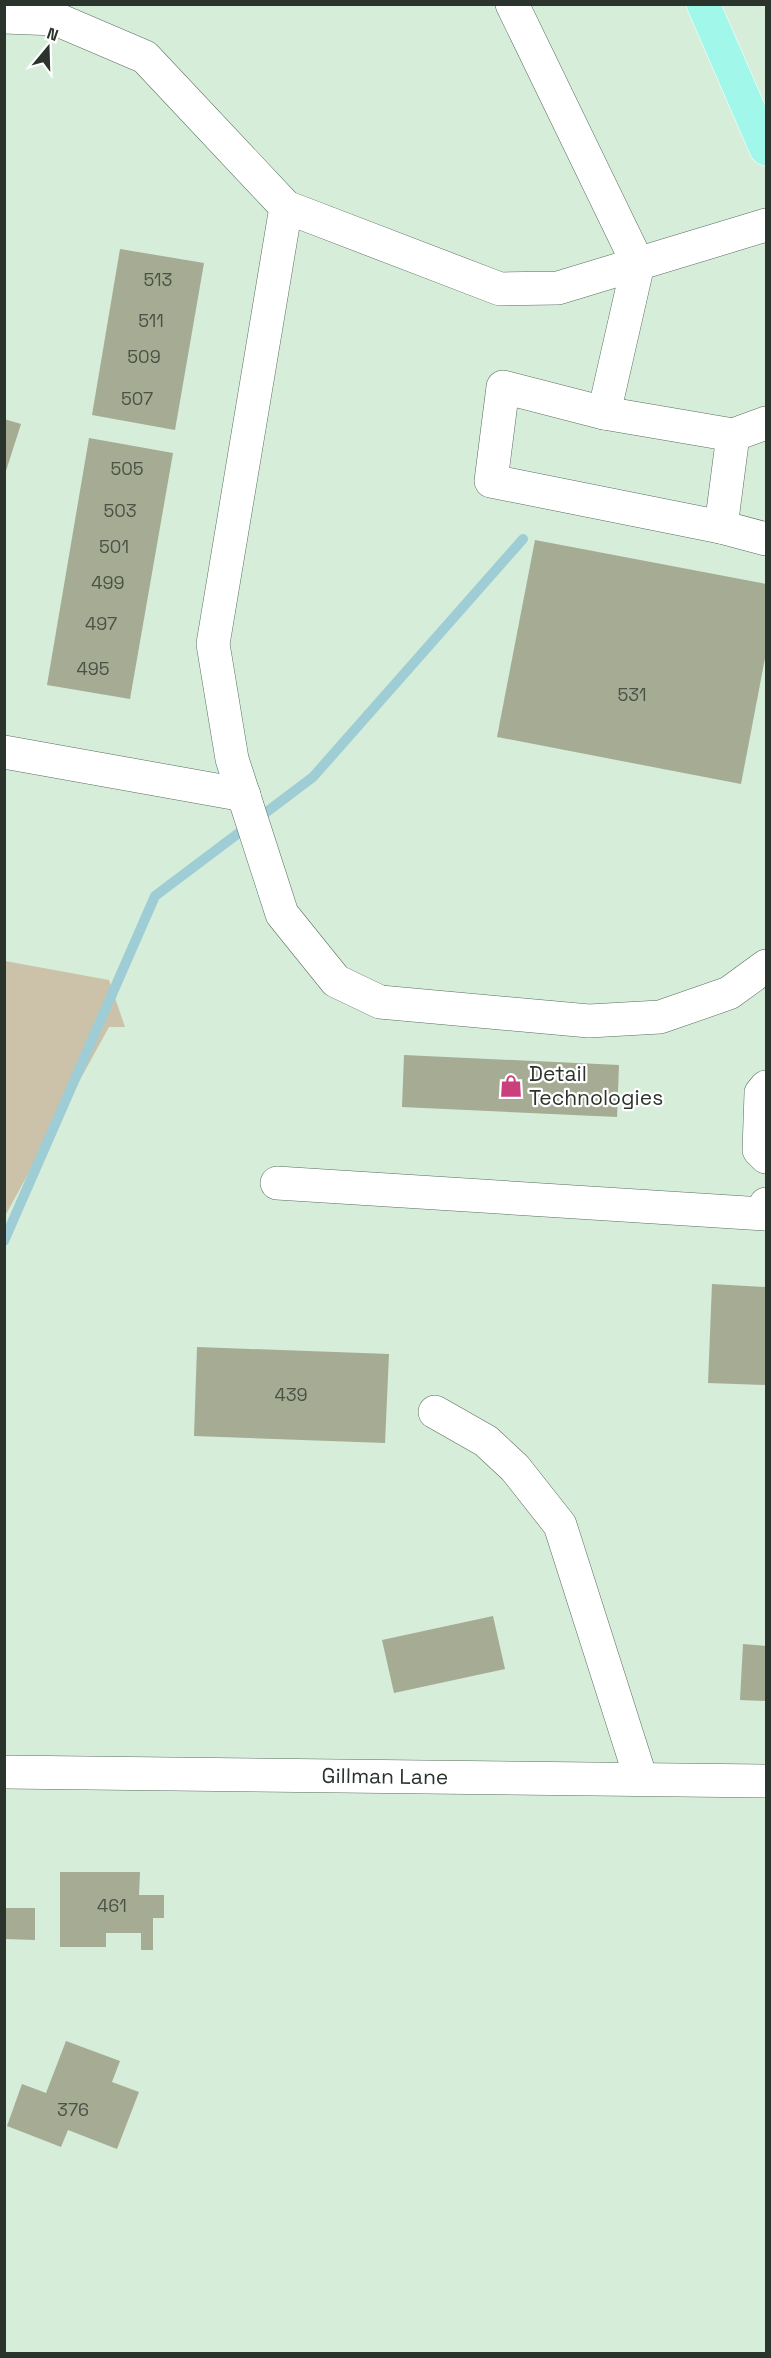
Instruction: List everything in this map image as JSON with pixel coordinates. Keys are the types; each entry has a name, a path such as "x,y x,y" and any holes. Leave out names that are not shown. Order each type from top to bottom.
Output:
{"main road":[{"path":"703,4 766,149"}],"street":[{"path":"512,4 638,264 604,413"},
{"path":"4,17 56,19 145,57 286,207 501,289 558,288 766,225"},
{"path":"286,207 213,644 232,759 282,914 336,981 380,1002 589,1021 660,1017 729,993 766,966"},
{"path":"766,423 733,435 604,413 503,387 491,481 721,527 766,539"},
{"path":"721,527 733,435"},
{"path":"4,752 244,795"},
{"path":"766,1088 761,1093 759,1150 766,1157"},
{"path":"277,1183 765,1214 766,1204"},
{"path":"435,1412 486,1441 515,1468 560,1526 641,1779"},
{"name":"Gillman Lane","path":"4,1772 766,1781"}],"shaded area":[{"path":"5,961 109,980 125,1027 109,1027 5,1216"}],"building":[{"path":"120,249 204,263 175,430 92,415"},
{"path":"4,419 21,424 5,474 4,474"},
{"path":"89,438 173,453 130,699 47,685"},
{"path":"535,540 766,584 766,653 741,784 497,737"},
{"name":"Detail Technologies","path":"404,1055 619,1065 617,1117 402,1107"},
{"path":"712,1284 766,1287 766,1385 708,1383"},
{"path":"197,1347 389,1354 385,1443 194,1436"},
{"path":"493,1616 505,1669 394,1693 382,1640"},
{"path":"743,1644 766,1646 766,1701 740,1700"},
{"path":"60,1872 140,1872 139,1895 164,1895 164,1918 153,1918 153,1950 141,1950 141,1933 106,1933 106,1947 60,1947"},
{"path":"4,1908 35,1908 35,1940 4,1939"},
{"path":"66,2041 120,2061 112,2082 139,2092 117,2149 68,2130 61,2147 7,2126 22,2084 46,2093"}],"waterway":[{"path":"4,1241 155,896 313,777 523,539"}],"place":[{"name":"Detail Technologies","path":"511,1086"}]}
